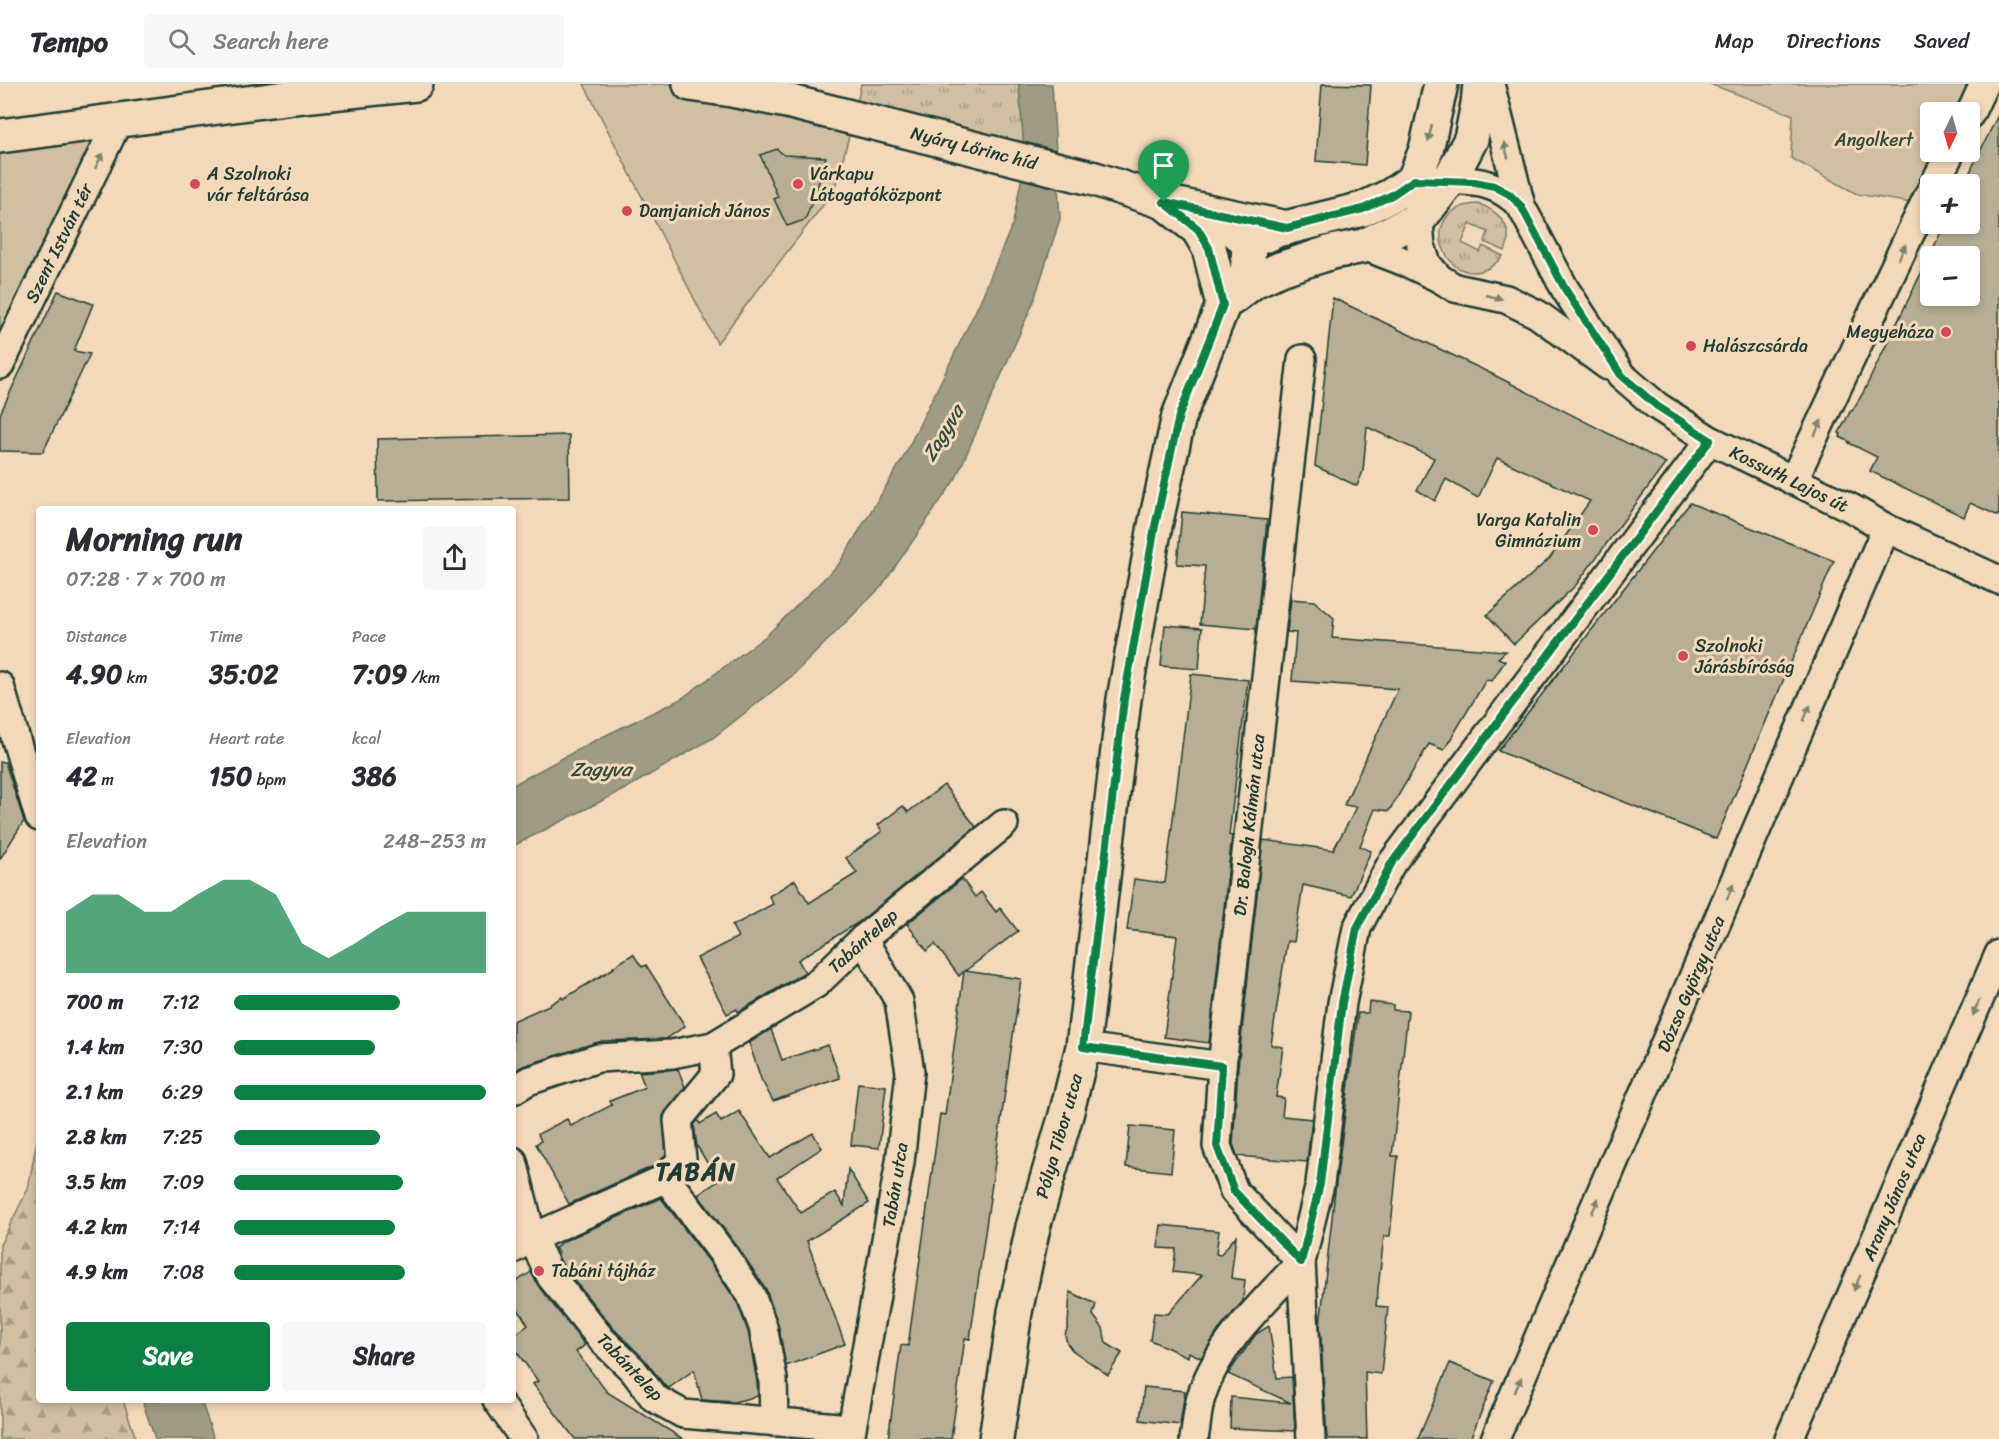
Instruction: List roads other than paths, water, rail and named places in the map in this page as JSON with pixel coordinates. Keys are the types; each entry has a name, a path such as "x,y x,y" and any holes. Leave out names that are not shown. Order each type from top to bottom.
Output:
{"main road":[{"path":"0,136 118,121 293,91 340,92 416,84"},
{"name":"Nyáry Lőrinc híd","path":"690,84 788,101 1095,179 1164,202"},
{"path":"1268,236 1363,209 1392,195 1414,180 1426,150 1441,84"},
{"path":"1164,202 1198,229 1209,248 1223,305 1254,281 1280,269 1332,252 1364,246 1420,218 1449,181 1470,139 1480,84"},
{"path":"1164,202 1207,212 1268,236 1309,244 1364,246"},
{"name":"Pólya Tibor utca","path":"996,1439 1015,1312 1033,1227 1066,1115 1083,1047 1124,699 1155,526 1179,416 1223,305 1234,260 1268,236"},
{"path":"1005,1380 1016,1439"}],"street":[{"name":"Kossuth Lajos út","path":"1490,84 1521,206 1565,289 1621,375 1657,406 1710,440 1851,508 1886,528 1999,580"},
{"path":"1976,102 1984,84"},
{"name":"Szent István tér","path":"0,365 118,121"},
{"path":"1439,278 1427,264 1421,246 1420,218 1414,180 1475,182 1494,186 1509,194 1521,206"},
{"path":"1793,481 1920,213"},
{"path":"1364,246 1410,264 1455,288 1506,299 1537,314 1621,375"},
{"name":"Dr. Balogh Kálmán utca","path":"1301,1262 1234,1191 1217,1146 1222,1066 1302,359"},
{"path":"1311,1439 1301,1262 1320,1184 1342,1003 1357,928 1391,864 1710,440"},
{"name":"Dózsa György utca","path":"1495,1439 1886,528"},
{"path":"0,686 36,807"},
{"name":"Tabántelep","path":"516,1088 528,1081 598,1058 672,1054 713,1046 816,984 862,939 1004,824"},
{"name":"Tabán utca","path":"850,1433 900,1162 910,1072 899,1001 862,939"},
{"name":"Arany János utca","path":"1790,1439 1999,954"},
{"path":"523,1244 666,1178 682,1159 678,1120 716,1074 713,1046"},
{"path":"1083,1047 1222,1066"},
{"path":"666,1178 724,1254 751,1295 763,1327 773,1379 774,1422"},
{"name":"Tabántelep","path":"516,1186 523,1244 602,1340 633,1370 654,1398 682,1414 774,1422 850,1433"},
{"path":"1194,1439 1201,1396 1212,1368 1248,1319 1301,1262"},
{"path":"499,1403 524,1439"}],"water":[{"name":"Zagyva","path":"1019,84 1052,84 1060,219 1033,303 956,478 881,587 793,675 713,738 625,789 516,844 516,783 594,741 681,699 766,636 839,564 902,460 979,304 1013,223 1025,160"},
{"path":"143,1403 202,1403 214,1439 155,1439"}],"place":[{"name":"A Szolnoki vár feltárása","path":"195,184"},
{"name":"Várkapu Látogatóközpont","path":"798,184"},
{"name":"Damjanich János","path":"627,211"},
{"name":"Megyeháza","path":"1946,332"},
{"name":"Halászcsárda","path":"1691,346"},
{"name":"Varga Katalin Gimnázium","path":"1593,530"},
{"name":"Szolnoki Járásbíróság","path":"1683,656"},
{"name":"Tabáni tájház","path":"539,1271"}],"district":[{"name":"TABÁN","path":"696,1172"}],"park label":[{"name":"Angolkert","path":"1874,140"}]}
